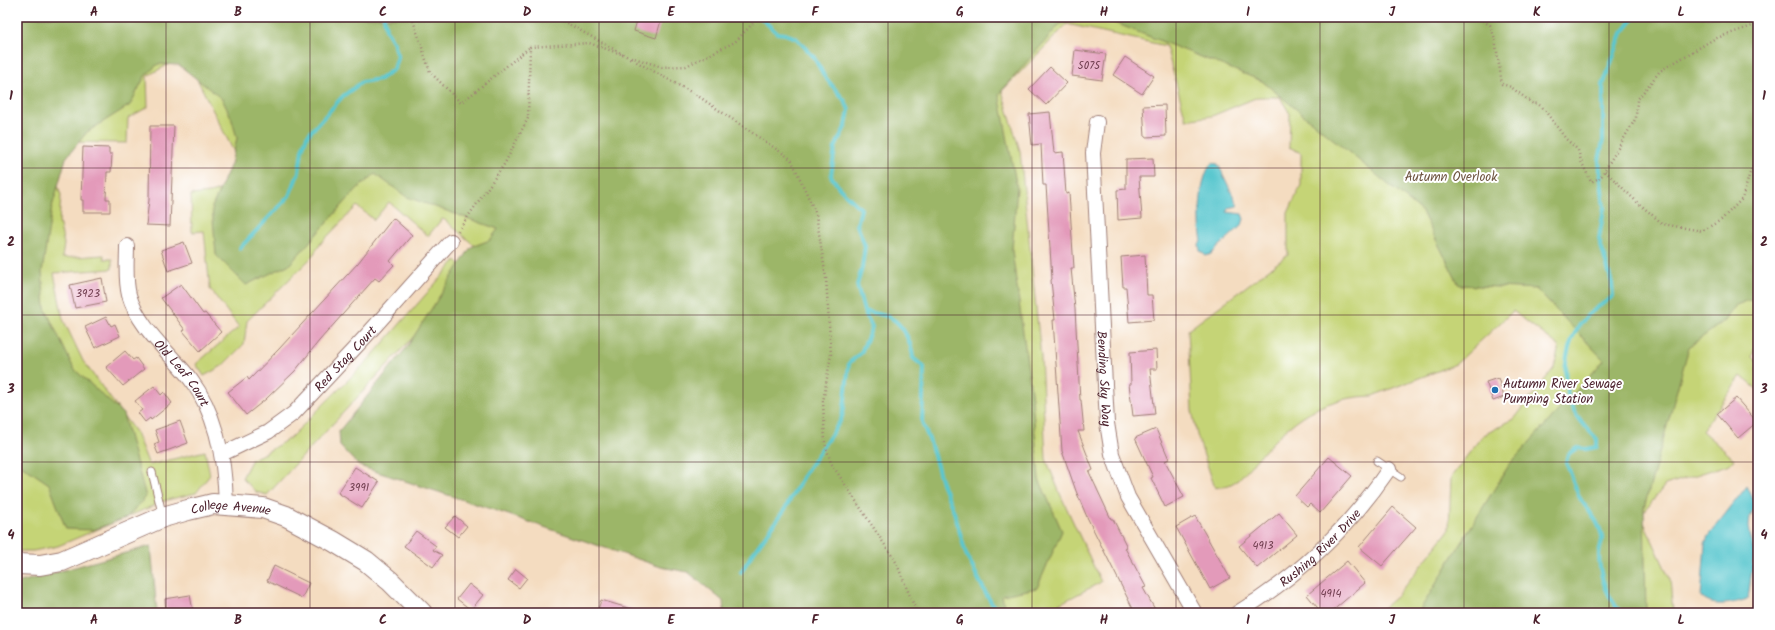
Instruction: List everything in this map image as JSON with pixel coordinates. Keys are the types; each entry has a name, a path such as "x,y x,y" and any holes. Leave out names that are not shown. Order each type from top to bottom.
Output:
{"street":[{"name":"Bending Sky Way","path":"1096,122 1093,153 1107,423 1112,454 1128,497 1195,613"},
{"name":"Red Stag Court","path":"222,454 268,432 294,412 366,336 451,241"},
{"name":"Old Leaf Court","path":"127,246 126,272 130,295 139,317 154,337 192,381 215,428 226,477 226,504"},
{"name":"Rushing River Drive","path":"1237,613 1261,598 1309,561 1345,526 1368,499 1389,469"},
{"name":"College Avenue","path":"17,564 40,565 62,560 163,517 213,504 226,504 269,510 286,516 333,541 366,561 390,581 422,613"}],"lane":[{"path":"1377,461 1401,477"},
{"path":"152,472 163,517"}],"path":[{"path":"412,17 430,72 461,103 530,47 589,43 662,67 686,66 735,42 753,23 752,17"},
{"path":"556,17 698,96 791,159 816,214 826,278 831,354 823,402 825,443 831,463 896,562 917,613"},
{"path":"1476,17 1490,25 1495,39 1502,84 1511,87 1532,103 1538,104 1543,108 1566,139 1578,150 1581,161 1591,182 1597,179 1599,180 1605,171 1636,118 1636,100 1660,71 1714,39 1758,24"},
{"path":"451,241 504,163 528,118 530,47"},
{"path":"1605,171 1637,202 1663,224 1702,231 1721,220 1742,199 1758,147"}],"green space":[{"path":"17,17 1098,17 1060,24 999,94 1017,188 1012,250 1032,399 1039,479 1062,531 1037,588 1002,595 1006,613 724,613 723,601 688,572 661,567 359,466 340,446 339,431 407,347 471,247 490,240 498,229 407,197 375,174 357,189 290,264 246,285 216,255 212,207 231,164 237,138 231,117 222,99 179,65 158,64 145,76 130,105 87,132 66,158 52,207 42,272 45,308 74,369 123,414 146,497 126,518 93,530 66,529 49,484 17,464"},
{"name":"Autumn Overlook","path":"43,17 1758,17 1758,338 1752,357 1758,363 1758,390 1741,376 1702,431 1734,459 1730,464 1665,485 1641,516 1670,579 1673,613 1377,613 1396,597 1449,530 1451,477 1482,436 1515,418 1554,368 1559,346 1513,311 1456,364 1372,396 1348,398 1328,404 1311,412 1295,422 1281,434 1238,480 1229,485 1215,488 1197,435 1192,410 1188,330 1288,255 1288,213 1301,185 1301,153 1289,147 1290,114 1280,97 1258,97 1212,116 1186,120 1166,46 1067,24 1002,91 1020,151 1041,357 1046,459 1061,496 1101,582 1042,613 970,613 517,225 267,495 256,492 242,478 252,459 290,438 371,357 456,260 461,265 476,247 445,220 442,219 428,236 389,202 374,220 357,206 321,243 311,258 247,321 244,344 222,366 204,376 196,364 239,327 210,289 204,231 192,232 191,195 210,193 229,187 238,160 194,73 188,54 147,76 148,107 128,118 127,143 68,142 59,154 58,186 61,195 59,222 64,244 62,258 104,255 104,259 112,259 112,269 54,273 63,319 83,361 136,433 149,465 205,451 210,475 196,493 167,500 58,546 33,551 17,551 17,404"},
{"name":"Autumn Overlook","path":"1100,17 1758,17 1758,297 1736,305 1724,321 1689,347 1644,508 1646,613 1418,613 1509,465 1604,360 1536,289 1459,285 1422,212 1262,81"},
{"path":"151,546 157,613 17,613 17,583"}],"water":[{"path":"1212,163 1218,164 1238,206 1228,208 1227,212 1242,214 1244,219 1242,225 1211,254 1206,256 1200,251 1199,244 1202,241 1200,212 1204,178"},
{"path":"1747,486 1756,505 1750,516 1749,527 1754,554 1748,599 1723,604 1711,603 1701,597 1705,544 1708,536"}],"building":[{"path":"638,17 662,17 656,38 634,31"},
{"path":"1075,50 1106,54 1102,80 1072,76"},
{"path":"1125,57 1154,76 1142,94 1113,75"},
{"path":"1050,67 1067,83 1046,105 1029,89"},
{"path":"1165,105 1166,136 1145,137 1143,106"},
{"path":"1050,112 1054,153 1063,152 1066,194 1069,193 1074,268 1071,268 1075,309 1080,400 1084,431 1078,431 1093,470 1089,472 1111,519 1113,519 1127,547 1125,548 1146,587 1143,588 1157,613 1135,613 1087,517 1062,451 1046,185 1043,185 1041,144 1032,145 1029,114"},
{"path":"150,126 174,126 170,226 146,225 149,200"},
{"path":"83,147 109,148 109,154 112,154 111,172 107,172 106,199 110,199 110,212 83,212 83,200 81,200"},
{"path":"1153,158 1154,177 1139,177 1142,218 1118,220 1117,190 1126,189 1126,159"},
{"path":"393,218 412,235 390,261 394,265 379,281 375,278 319,341 295,371 266,399 246,415 228,392 247,377 249,380 279,349 358,263"},
{"path":"184,242 192,263 168,271 161,250"},
{"path":"1145,255 1147,295 1152,295 1154,320 1129,322 1126,287 1123,287 1121,257"},
{"path":"102,278 106,302 75,308 70,285"},
{"path":"181,284 203,314 205,313 221,332 200,351 183,331 185,330 161,298"},
{"path":"106,317 111,326 115,324 120,336 95,348 85,327"},
{"path":"1156,350 1157,369 1150,369 1155,414 1133,416 1129,384 1131,384 1130,352"},
{"path":"125,351 133,360 136,358 144,369 123,386 106,367"},
{"name":"Autumn River Sewage Pumping Station","path":"1498,378 1504,397 1493,401 1486,382"},
{"path":"154,386 161,395 164,392 172,403 151,420 150,418 145,422 138,413 142,410 135,401"},
{"path":"1736,398 1757,422 1738,438 1717,414"},
{"path":"180,421 188,443 158,454 154,444 159,442 155,430"},
{"path":"1156,429 1169,459 1165,461 1184,497 1165,507 1151,478 1153,477 1135,438"},
{"path":"1329,457 1352,476 1320,513 1310,504 1307,507 1295,496"},
{"path":"355,467 379,482 362,508 338,493"},
{"path":"1393,507 1416,527 1382,566 1359,547"},
{"path":"1279,513 1297,535 1257,568 1239,546"},
{"path":"455,516 467,526 458,537 445,527"},
{"path":"1195,516 1230,578 1210,589 1176,527"},
{"path":"416,531 436,546 433,550 442,555 433,567 404,546"},
{"path":"1347,561 1365,583 1330,613 1322,613 1307,595"},
{"path":"274,566 309,583 302,598 267,581"},
{"path":"516,569 527,578 519,588 508,580"},
{"path":"469,584 483,595 471,610 457,599"},
{"path":"190,595 193,611 166,613 165,599"},
{"path":"601,600 635,610 634,613 597,613"}],"waterway":[{"path":"240,248 289,196 299,172 302,150 307,136 343,96 362,82 380,79 394,69 398,56 394,43 386,30 384,17"},
{"path":"741,572 785,509 803,476 841,420 844,408 849,363 861,353 872,327 864,311 857,285 862,268 865,246 857,225 861,209 840,189 831,176 835,148 846,125 849,110 845,101 825,77 813,56 796,38 777,33 760,17"},
{"path":"1621,613 1607,592 1600,570 1599,554 1602,538 1601,531 1596,521 1581,500 1566,463 1568,454 1577,448 1586,449 1597,447 1597,439 1580,420 1571,405 1565,377 1567,356 1570,345 1579,326 1589,314 1613,296 1612,283 1599,239 1604,208 1599,161 1603,140 1603,85 1622,33 1635,17"},
{"path":"864,311 885,316 896,321 906,336 911,347 913,358 924,367 922,422 930,442 942,483 954,512 966,554 986,594 998,613"}],"place":[{"name":"Autumn River Sewage Pumping Station","path":"1495,390"}]}
